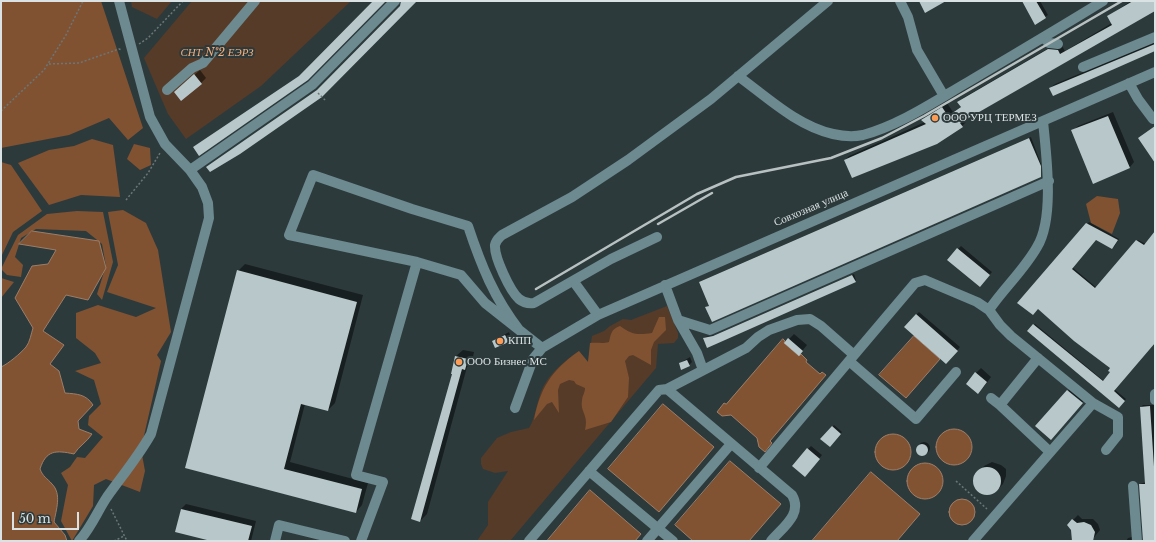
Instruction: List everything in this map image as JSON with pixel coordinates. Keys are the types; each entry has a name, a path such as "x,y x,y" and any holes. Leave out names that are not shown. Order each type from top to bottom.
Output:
{"street":[{"path":"79,541 89,530 106,499 139,455 151,434 209,218 208,203 202,187 190,170 165,144 150,117 119,1"},
{"path":"167,90 192,68 203,63 255,1"},
{"path":"190,170 312,85 395,1"},
{"path":"657,237 611,259 574,282 534,303 527,304 521,300 513,290 499,262 495,246 496,240 502,235 572,197 602,178 738,76 828,1"},
{"path":"900,1 908,17 917,50 944,96"},
{"path":"738,76 801,122 833,134 848,136 862,135 879,129 944,96 1044,38 1102,1"},
{"path":"1083,67 1155,37"},
{"path":"1044,38 1049,43 1058,44"},
{"name":"Совхозная улица","path":"515,408 533,359 542,348 598,316 665,285 1155,72"},
{"path":"1129,83 1138,99 1153,118 1155,117"},
{"path":"989,310 1038,247 1044,228 1049,181 1043,121"},
{"path":"520,331 503,310 482,266 468,226 412,210 313,175 289,235 417,262 461,276 485,303 520,331 542,348"},
{"path":"678,320 710,330 1049,181"},
{"path":"361,541 383,482 356,475 417,262"},
{"path":"759,468 851,358 911,288 920,280 925,280 949,289 989,310 1000,325 1038,358 1093,403 1118,417 1118,435 1106,450"},
{"path":"574,282 598,316"},
{"path":"665,285 678,320 697,353 703,370"},
{"path":"529,541 659,390 667,389 746,348 758,337 769,330 797,320 810,319 821,326 851,358 916,419 956,372"},
{"path":"1000,405 1038,358"},
{"path":"667,389 792,495 796,502 796,511 771,541"},
{"path":"1155,394 1155,400"},
{"path":"991,398 1050,452"},
{"path":"973,541 1093,403"},
{"path":"647,541 731,444"},
{"path":"589,471 673,541"},
{"path":"1134,486 1137,541"},
{"path":"275,541 279,525 345,541"}],"path":[{"path":"1,111 44,70 66,35 83,1"},
{"path":"48,64 79,63 119,49 132,52 148,38 183,1"},
{"path":"312,85 326,102"},
{"path":"126,200 148,173 165,144"},
{"path":"956,481 994,516"},
{"path":"106,499 127,541"},
{"path":"114,541 124,536"}],"green space":[{"path":"131,1 172,1 157,19 132,7"},
{"name":"СНТ №2 ЕЭРЗ","path":"192,1 351,1 261,86 186,139 168,114 144,58"},
{"path":"667,306 678,333 678,338 674,343 658,344 656,368 510,541 477,541 488,525 488,502 508,471 495,473 483,469 481,464 481,458 497,438 511,432 529,428 546,382 561,365 579,351 588,362 592,336 604,331 623,319 631,320"}],"shaded area":[{"path":"1,1 101,1 143,128 128,140 109,118 69,135 1,148"},
{"path":"92,139 113,145 120,197 81,195 49,205 18,163 49,150 74,146"},
{"path":"134,144 150,148 151,165 140,170 127,159"},
{"path":"1,162 11,165 42,211 13,232 1,257"},
{"path":"1097,196 1118,199 1120,213 1112,234 1091,223 1086,204"},
{"path":"123,210 146,223 158,250 171,332 157,355 161,361 141,449 145,471 140,492 106,479 94,485 93,506 72,541 61,521 68,485 61,473 70,467 77,457 85,458 103,437 88,425 89,416 101,404 94,380 75,371 101,363 95,353 76,338 76,313 98,305 136,317 156,308 107,292 118,265 108,212"},
{"path":"77,211 103,212 113,262 102,300 97,294 106,266 102,244 86,231 36,229 21,238 15,257 23,265 21,277 7,275 1,269 18,235 47,214"},
{"path":"32,231 99,241 106,268 88,300 66,295 43,331 64,345 50,364 59,371 65,393 77,394 84,397 93,405 78,421 79,429 92,434 90,437 74,454 62,452 52,453 45,458 40,469 57,492 58,502 54,522 65,535 67,541 1,541 1,367 26,347 33,328 15,298 32,266 48,264 56,250 19,244"},
{"path":"1,278 14,282 1,298"},
{"path":"659,317 665,317 666,330 654,342 651,350 651,365 633,355 629,356 625,361 629,378 628,397 611,422 585,430 586,421 582,408 582,399 585,388 576,384 574,381 569,380 560,384 558,390 559,413 552,402 547,404 534,420 544,389 561,365 579,351 588,362 590,343 609,342 613,330 617,327 620,326 635,334 652,333"},
{"path":"914,336 940,359 906,398 879,375"},
{"path":"783,339 785,341 784,343 799,356 801,354 807,360 806,362 820,374 822,372 826,375 770,441 772,443 765,452 759,447 757,438 731,415 722,416 717,412 724,403 726,404"},
{"path":"663,404 714,447 659,512 608,469"},
{"path":"958,429 967,434 971,440 971,454 967,460 958,465 950,465 941,460 937,454 936,443 941,434 947,430"},
{"path":"897,434 906,439 910,445 910,459 906,465 897,470 889,470 880,465 876,459 875,448 880,439 886,435"},
{"path":"730,461 781,504 749,541 693,541 675,525"},
{"path":"929,463 938,468 942,474 942,488 938,494 929,499 921,499 912,494 908,488 907,477 912,468 918,464"},
{"path":"871,472 920,514 897,541 812,541"},
{"path":"590,490 641,534 635,541 547,541"},
{"path":"962,499 971,503 975,512 971,521 962,525 953,521 949,512 953,503"}],"building":[{"path":"373,1 386,1 308,80 199,156 193,147 299,76"},
{"path":"401,1 417,1 322,97 240,154 210,172 206,167 317,90 400,6"},
{"path":"919,1 946,1 925,13"},
{"path":"1022,1 1036,1 1046,18 1035,25"},
{"path":"1133,1 1155,1 1155,11 960,123 963,127 937,144 852,178 844,160 926,124 921,120 942,107 948,116 961,107 957,102 1048,49 1058,50 1060,54 1112,25 1107,16"},
{"path":"1155,44 1155,51 1053,96 1049,88"},
{"path":"194,74 202,84 181,101 174,92"},
{"path":"1108,116 1130,168 1093,184 1071,130"},
{"path":"1155,126 1155,163 1138,138"},
{"path":"1029,138 1041,166 1041,177 712,322 705,307 709,306 699,282"},
{"path":"1086,223 1118,240 1112,249 1096,240 1072,269 1095,288 1136,240 1144,245 1155,231 1155,343 1114,391 1125,401 1119,408 1027,331 1033,324 1103,381 1110,372 1108,371 1110,368 1074,341 1038,309 1033,315 1017,303"},
{"path":"957,248 990,275 980,287 947,260"},
{"path":"237,270 357,302 328,411 301,404 284,469 362,489 356,513 185,468"},
{"path":"852,275 856,282 707,348 703,338 713,336"},
{"path":"916,314 958,351 946,364 904,327"},
{"name":"КПП","path":"505,335 509,342 495,348 492,341"},
{"path":"788,338 803,351 799,356 784,343"},
{"path":"455,356 468,359 465,370 462,369 420,522 411,519 452,374"},
{"path":"687,360 690,366 681,370 679,363"},
{"path":"975,372 987,382 978,394 966,384"},
{"path":"1067,390 1083,403 1051,440 1035,426"},
{"path":"1150,406 1155,482 1155,541 1143,541 1139,484 1145,484 1140,407"},
{"path":"832,426 841,434 830,447 820,439"},
{"path":"922,444 926,446 928,450 926,454 922,456 918,454 916,450 918,446"},
{"path":"807,448 820,459 805,477 792,466"},
{"path":"987,467 997,471 1001,481 997,491 987,495 977,491 973,481 977,471"},
{"path":"181,509 252,526 248,541 211,541 175,532"},
{"path":"1072,519 1077,523 1084,522 1091,525 1095,532 1093,541 1072,541 1071,530 1067,525"}],"railway":[{"path":"536,289 697,194 736,177 831,158 882,138 924,116 1122,1"},
{"path":"658,224 712,193"}],"place":[{"name":"ООО УРЦ ТЕРМЕЗ","path":"935,118"},
{"name":"КПП","path":"500,341"},
{"name":"ООО Бизнес МС","path":"459,362"}]}
